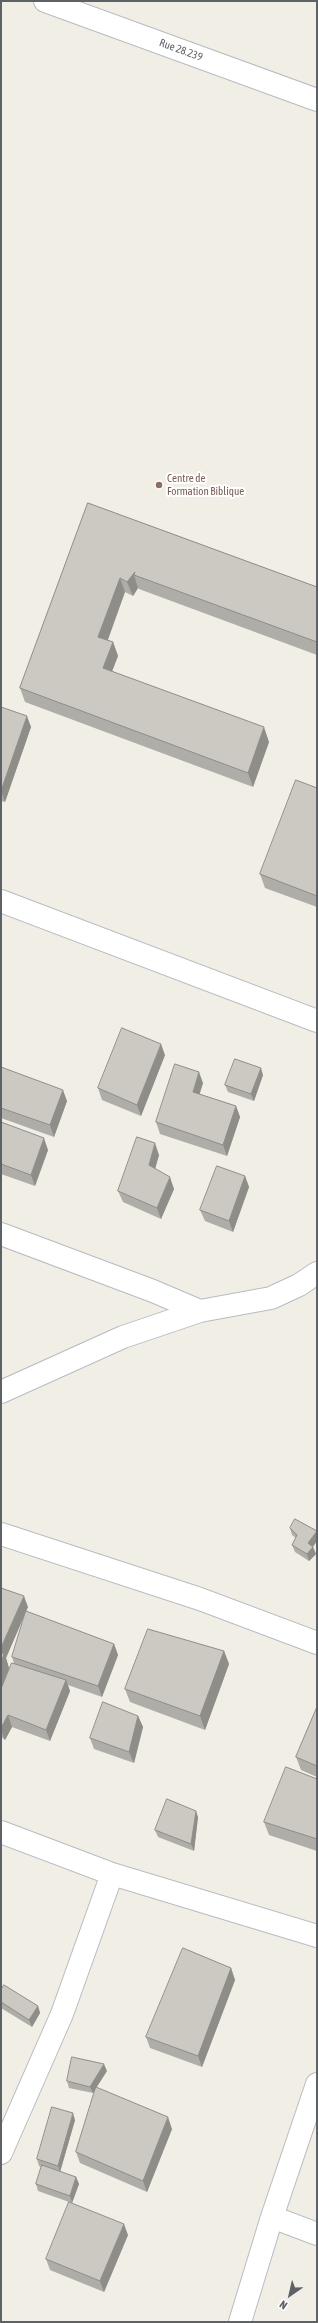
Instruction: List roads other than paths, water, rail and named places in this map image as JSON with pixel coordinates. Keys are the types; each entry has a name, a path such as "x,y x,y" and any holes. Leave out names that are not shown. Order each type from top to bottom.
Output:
{"street":[{"name":"Rue 28.239","path":"45,1 317,100"},
{"path":"1,901 317,1021"},
{"path":"1,1234 153,1291 200,1311"},
{"path":"1,1392 123,1337 200,1311 271,1298 299,1285 317,1272"},
{"path":"1,1534 200,1599 317,1643"},
{"path":"1,1832 112,1874 317,1936"},
{"path":"1,2153 62,2014 112,1874"},
{"path":"240,2322 272,2217 317,2084"},
{"path":"272,2217 317,2234"}],"place":[{"name":"Centre de Formation Biblique","path":"159,485"}]}
